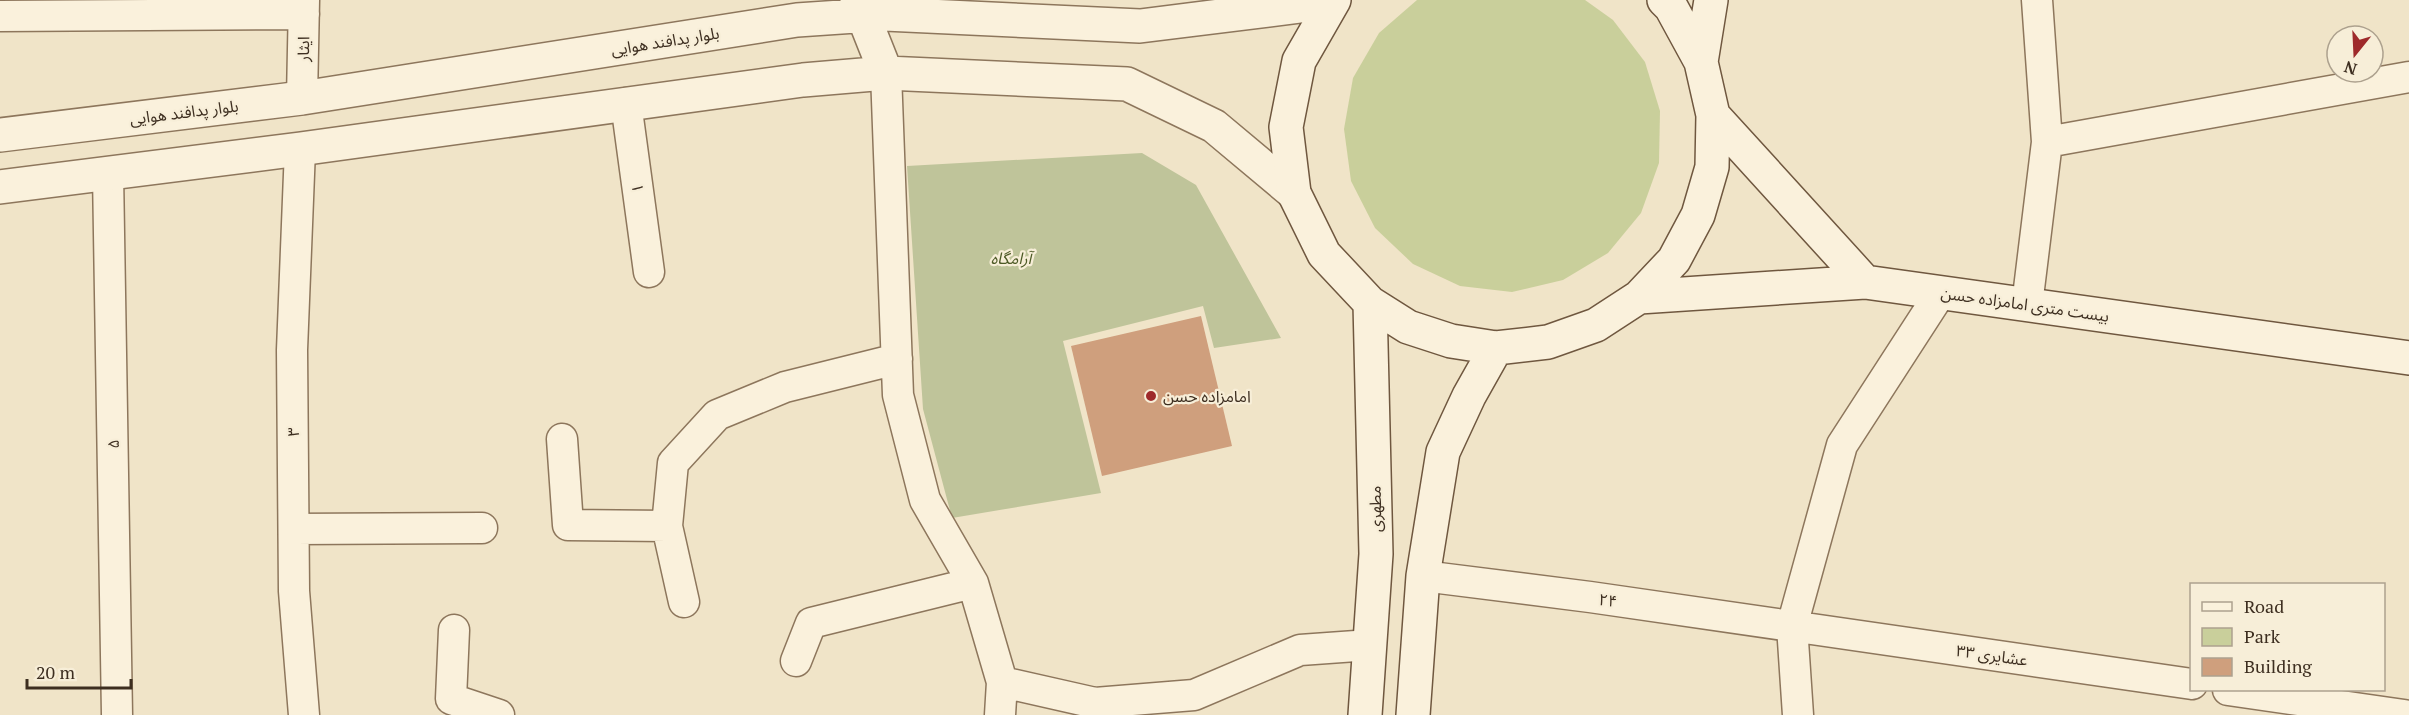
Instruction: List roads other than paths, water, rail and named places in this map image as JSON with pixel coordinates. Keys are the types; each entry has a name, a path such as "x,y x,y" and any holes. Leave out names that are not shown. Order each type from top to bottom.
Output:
{"main road":[{"path":"1333,1 1299,61 1286,127 1294,193 1324,254 1370,303 1408,327 1451,341 1496,348 1557,339 1596,325 1639,297 1674,260 1698,215 1712,166 1713,115 1701,62 1671,7 1664,0"},
{"path":"1701,62 1711,0"},
{"name":"بلوار پدافند هوایی","path":"0,135 302,98 796,21 860,8 885,14 998,10 1140,26 1238,6 1333,1"},
{"path":"860,8 886,73"},
{"path":"0,187 300,149 803,80 886,73 1127,84 1214,126 1294,193"},
{"path":"1713,115 1865,282"},
{"name":"بیست متری امامزاده حسن","path":"1639,297 1865,282 2409,358"},
{"name":"مطهری","path":"1365,715 1376,554 1370,303"},
{"path":"1413,715 1423,576 1443,452 1469,396 1496,348"}],"street":[{"path":"2027,305 2047,142 2044,1"},
{"path":"0,16 304,7"},
{"name":"ایثار","path":"302,98 304,7"},
{"path":"886,73 898,395 925,500 973,582 1002,682 1000,715"},
{"path":"2047,142 2409,77"},
{"name":"۱","path":"626,103 649,272"},
{"name":"۳","path":"300,149 292,351 294,591 304,715"},
{"name":"۵","path":"108,173 117,715"},
{"path":"1798,715 1792,626 1842,445 1941,292"},
{"path":"684,602 667,526 673,463 717,415 785,387 897,359"},
{"path":"562,439 568,525 667,526"},
{"path":"294,529 482,528"},
{"name":"۲۴","path":"1423,576 1792,626"},
{"path":"796,661 811,624 973,582"},
{"name":"عشایری ۳۳","path":"1792,626 2190,684"},
{"path":"454,630 451,699 499,715"},
{"path":"1002,682 1095,703 1194,695 1300,650 1370,645"},
{"path":"2235,691 2404,715"}],"place":[{"name":"امامزاده حسن","path":"1151,396"}],"park label":[{"name":"آرامگاه","path":"1011,258"}]}
